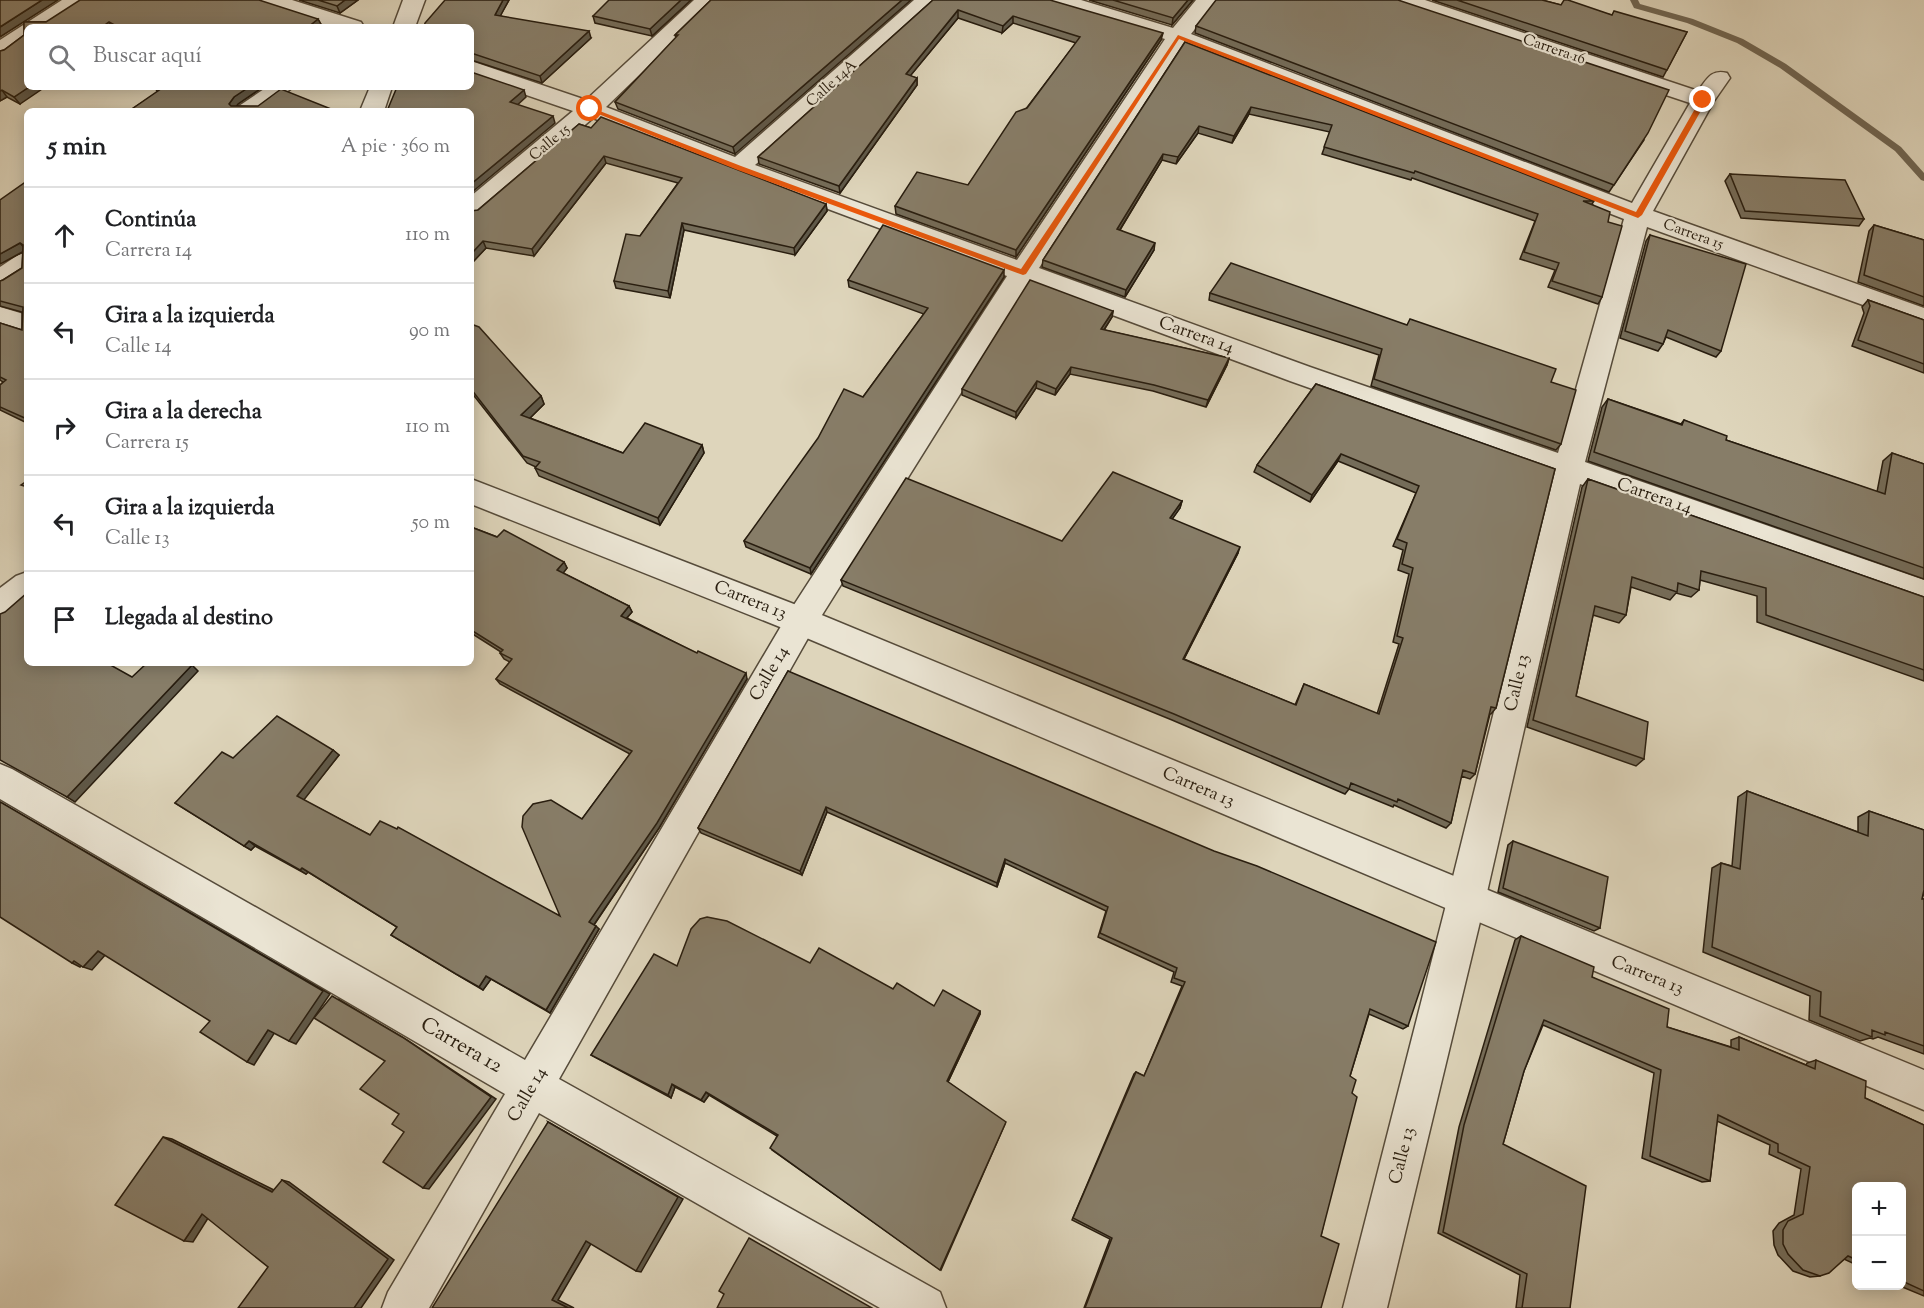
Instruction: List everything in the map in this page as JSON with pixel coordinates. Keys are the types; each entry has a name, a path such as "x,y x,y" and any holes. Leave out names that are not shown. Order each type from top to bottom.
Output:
{"street":[{"path":"40,24 76,0"},
{"path":"271,0 344,24"},
{"path":"405,24 414,0"},
{"name":"Calle 15","path":"474,206 590,109 706,0"},
{"name":"Calle 14A","path":"738,167 927,0"},
{"name":"Carrera 15","path":"1058,0 1178,36 1638,215 1924,318"},
{"name":"Calle 14","path":"404,1308 801,621 1023,272 1178,36 1207,0"},
{"name":"Carrera 16","path":"1404,0 1711,89"},
{"path":"0,50 24,34"},
{"name":"Carrera 14","path":"474,69 590,109 738,167 1300,374 1924,593"},
{"name":"Calle 13","path":"1365,1308 1466,901 1569,468 1638,215 1711,89"},
{"path":"251,108 278,90"},
{"path":"373,108 380,90"},
{"path":"0,279 24,263"},
{"path":"0,316 24,324"},
{"name":"Carrera 13","path":"474,492 801,621 1466,901 1924,1090"},
{"path":"0,607 24,587"},
{"name":"Carrera 12","path":"0,780 532,1087 924,1308"}],"building":[{"path":"0,0 42,0 0,27"},
{"path":"80,0 259,0 318,19 312,24 113,24 109,22 106,24 24,24 24,22 46,22"},
{"path":"318,0 345,0 337,6"},
{"path":"445,0 503,0 495,15 589,31 540,76 474,54 474,24 425,23"},
{"path":"609,0 681,0 650,29 593,16"},
{"path":"711,0 902,0 733,147 615,102 678,35 675,35"},
{"path":"933,0 1050,0 1163,33 1016,250 895,206 917,172 968,185 1016,112 1027,108 1080,37 1013,16 1003,26 958,10 906,74 917,78 839,186 758,157"},
{"path":"1113,0 1188,0 1173,18"},
{"path":"1216,0 1398,0 1669,90 1648,133 1614,185 1196,26"},
{"path":"1457,0 1542,0 1561,5 1564,0 1568,0 1612,15 1614,11 1687,32 1667,70"},
{"path":"24,35 24,90 14,97 0,91 0,51"},
{"path":"1185,42 1594,201 1583,201 1610,212 1608,222 1622,226 1602,297 1552,281 1559,263 1524,252 1538,214 1415,171 1414,173 1324,147 1332,125 1251,107 1234,136 1199,126 1178,157 1163,154 1117,229 1155,243 1126,290 1043,260"},
{"path":"474,73 524,90 510,102 553,116 474,182 474,108 388,108 396,90 474,90"},
{"path":"159,90 244,90 234,97 229,104 231,106 258,106 280,90 284,90 328,108 133,108"},
{"path":"601,117 826,204 794,248 682,223 668,291 614,281 626,234 640,236 682,178 604,156 532,249 483,241 474,251 474,211 478,210 579,124 591,128"},
{"path":"1730,174 1845,180 1864,219 1745,211"},
{"path":"24,183 24,418 0,407 0,385 6,380 0,377 0,323 22,330 23,307 0,301 0,281 22,268 23,245 20,243 0,254 0,200"},
{"path":"883,225 1004,270 810,568 744,541 818,438 844,389 863,397 928,308 848,280"},
{"path":"1874,225 1924,240 1924,297 1864,275"},
{"path":"1650,235 1746,264 1721,351 1668,330 1663,344 1625,331"},
{"path":"1231,263 1407,325 1410,319 1556,369 1551,382 1576,390 1561,444 1374,379 1382,349 1210,293"},
{"path":"1030,280 1113,311 1101,329 1229,358 1208,400 1154,385 1071,367 1056,389 1037,381 1016,412 962,389"},
{"path":"1868,300 1924,320 1924,364 1858,340 1870,306"},
{"path":"474,325 479,327 541,396 521,415 623,453 645,423 702,445 658,518 535,468 540,462 523,456 474,393"},
{"path":"1316,384 1555,469 1496,708 1491,707 1475,774 1463,770 1451,823 1398,799 1397,802 1351,783 1349,789 1174,714 841,580 906,478 1062,541 1113,472 1182,501 1170,518 1240,547 1183,659 1296,705 1304,684 1379,714 1403,638 1397,636 1413,568 1402,564 1407,543 1397,539 1419,486 1341,454 1312,495 1257,465"},
{"path":"1608,399 1682,425 1684,420 1727,436 1726,440 1885,494 1892,453 1924,464 1924,568 1594,452"},
{"path":"1588,479 1924,597 1924,670 1766,615 1766,588 1701,571 1699,590 1678,583 1677,592 1632,577 1626,615 1595,606 1576,696 1648,722 1644,759 1533,720"},
{"path":"474,528 497,537 504,530 564,562 557,570 629,606 621,616 697,653 698,651 746,673 657,823 589,922 596,926 546,1010 486,976 479,987 391,935 397,927 302,868 300,870 249,841 244,846 175,803 222,752 233,758 277,716 333,750 297,796 370,835 380,821 397,829 398,827 560,916 522,827 523,816 533,804 551,800 582,819 632,751 496,679 512,659 500,653 503,650 474,632"},
{"path":"24,596 24,666 112,666 132,677 144,666 191,666 67,797 0,760 0,614"},
{"path":"788,671 1436,942 1408,1026 1370,1009 1350,1076 1356,1080 1352,1093 1357,1097 1321,1236 1339,1244 1321,1308 1085,1308 1112,1238 1073,1218 1136,1072 1144,1076 1185,982 1174,978 1177,968 1100,933 1108,907 1005,859 997,883 826,807 800,871 698,828"},
{"path":"1747,791 1868,836 1869,811 1924,830 1922,899 1924,899 1924,1046 1885,1032 1885,1035 1872,1030 1872,1037 1820,1016 1821,992 1712,947 1721,863 1740,869"},
{"path":"0,802 323,991 289,1041 268,1030 247,1062 200,1032 210,1021 98,951 83,967 74,961 72,963 0,917"},
{"path":"1513,841 1608,877 1600,928 1503,888"},
{"path":"707,917 727,921 810,963 819,948 893,989 897,983 934,1006 943,990 980,1011 947,1081 1006,1122 940,1270 770,1148 778,1135 706,1092 701,1100 672,1084 668,1095 591,1055 654,954 677,966 691,929 700,919"},
{"path":"1521,936 1594,967 1592,977 1669,1009 1667,1027 1739,1050 1739,1037 1815,1069 1816,1060 1866,1081 1865,1098 1924,1125 1924,1291 1906,1283 1906,1182 1852,1182 1852,1258 1848,1256 1829,1273 1820,1276 1803,1270 1788,1254 1783,1244 1783,1230 1788,1221 1803,1214 1810,1167 1778,1152 1778,1144 1718,1115 1710,1181 1650,1156 1661,1070 1544,1020 1524,1071 1503,1144 1586,1186 1570,1308 1522,1308 1527,1274 1443,1232 1464,1125"},
{"path":"332,996 402,1037 491,1097 423,1188 383,1162 404,1132 392,1124 399,1114 360,1089 385,1061 314,1018"},
{"path":"548,1122 678,1197 636,1271 586,1241 552,1300 568,1308 432,1308"},
{"path":"163,1137 272,1192 282,1180 388,1259 354,1308 238,1308 268,1267 202,1214 184,1241 115,1205"},
{"path":"749,1238 872,1308 717,1308 724,1294 719,1291"}],"waterway":[{"path":"1634,0 1637,6 1690,21 1740,41 1783,66 1898,149 1924,178"}],"route":[{"path":"590,109 738,167 1023,272 1178,36 1638,215 1703,100"}]}
